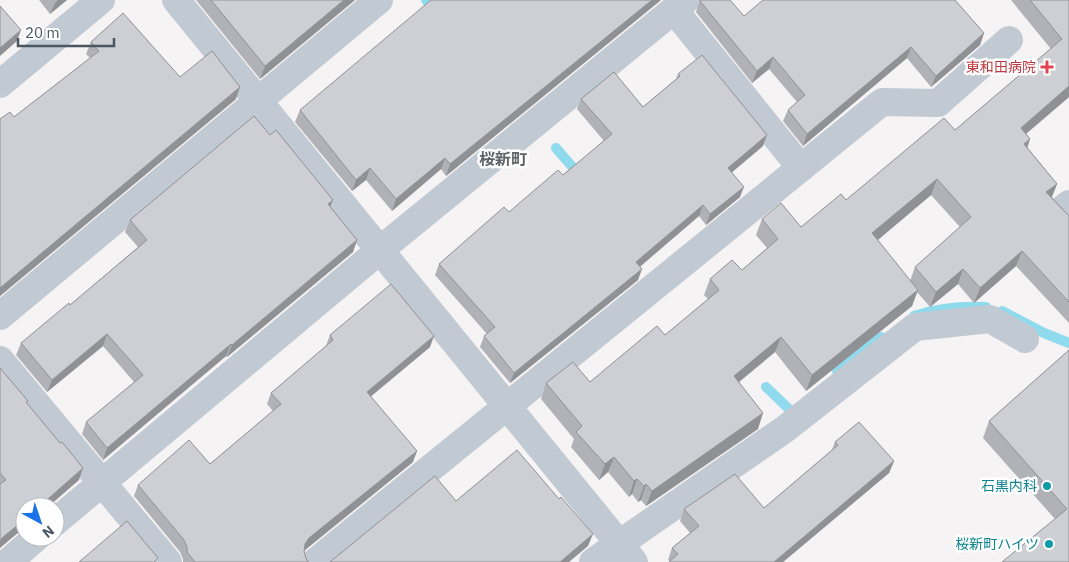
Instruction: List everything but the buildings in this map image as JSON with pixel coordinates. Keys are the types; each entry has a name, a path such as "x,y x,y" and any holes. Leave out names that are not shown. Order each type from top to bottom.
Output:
{"street":[{"path":"0,84 101,0"},
{"path":"176,0 627,553"},
{"path":"0,316 379,0"},
{"path":"65,513 380,250 680,5 801,168"},
{"path":"315,562 506,405 882,102 938,103 1009,40"},
{"path":"593,562 627,553 915,327 990,319 1025,339"},
{"path":"0,360 168,562"},
{"path":"8,562 25,547"}],"waterway":[{"path":"426,0 437,13"},
{"path":"556,148 582,178"},
{"path":"914,316 950,308 986,307"},
{"path":"1002,311 1044,333 1069,343"},
{"path":"837,371 881,337"},
{"path":"766,387 790,410"}],"place":[{"name":"東和田病院","path":"1047,67"},
{"name":"石黒内科","path":"1047,486"},
{"name":"桜新町ハイツ","path":"1049,544"}],"district":[{"name":"桜新町","path":"503,159"}]}
